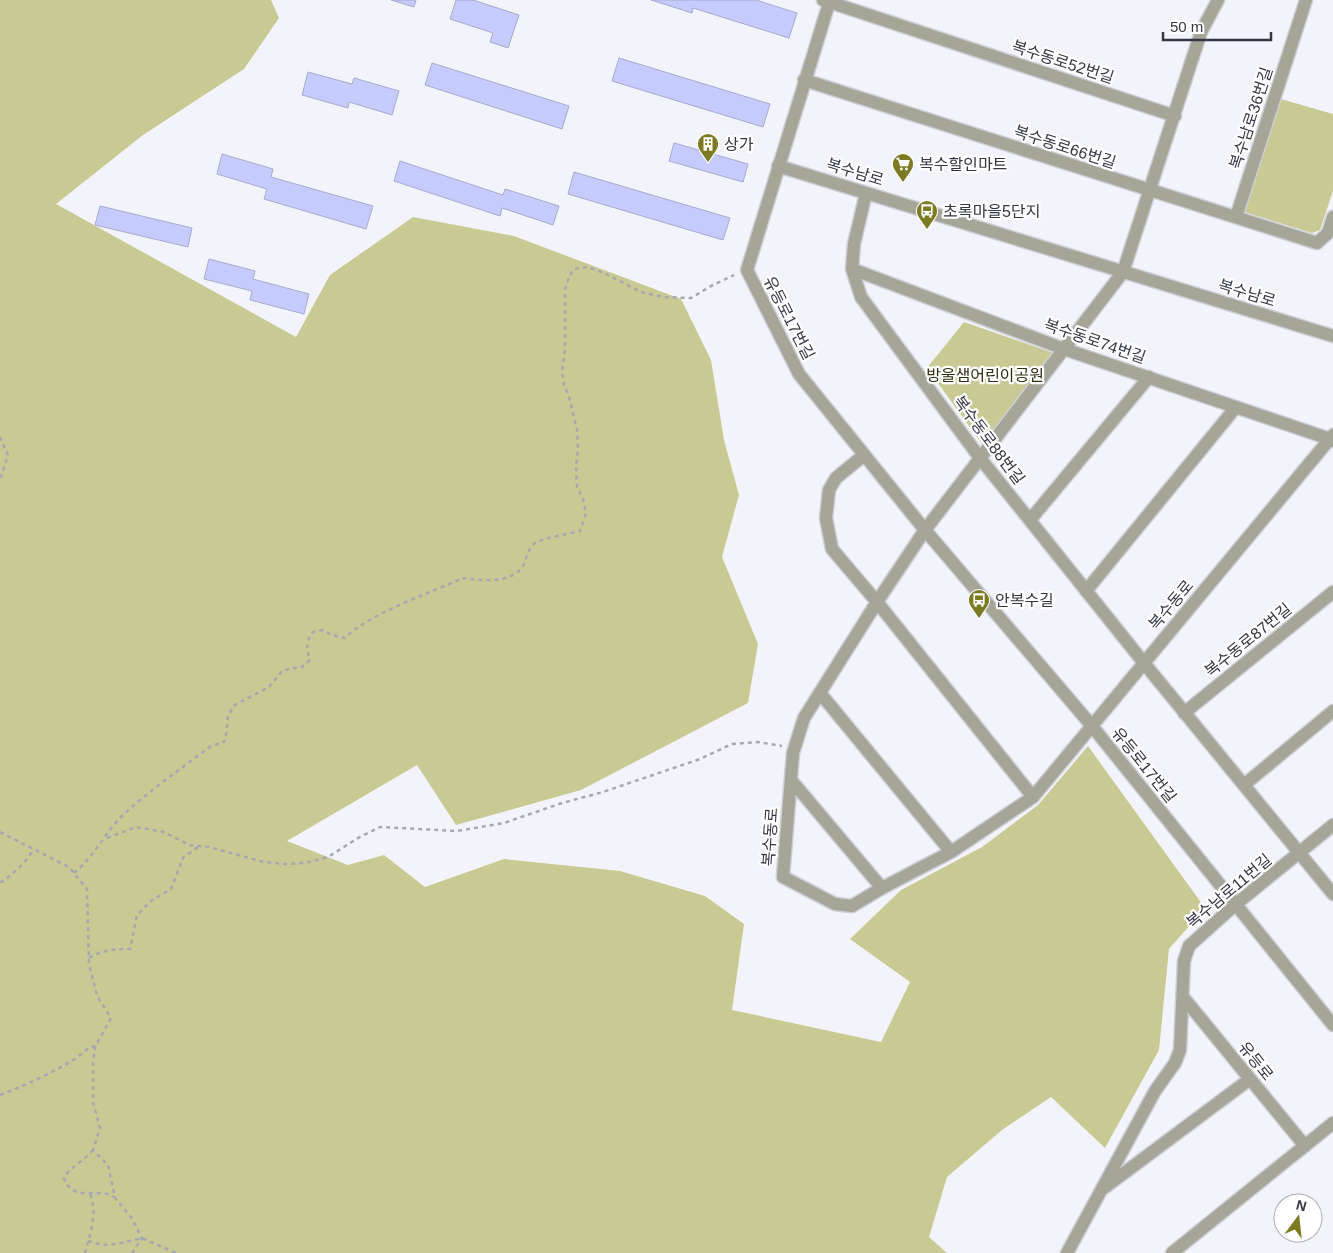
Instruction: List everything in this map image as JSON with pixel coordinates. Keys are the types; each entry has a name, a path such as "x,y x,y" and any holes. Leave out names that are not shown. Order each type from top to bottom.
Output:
{"street":[{"path":"924,530 1123,272 1201,32 1218,0"},
{"name":"복수남로36번길","path":"1236,217 1306,0"},
{"name":"복수동로52번길","path":"827,1 1175,116"},
{"name":"유등로17번길","path":"827,1 746,270 799,374 924,530 1092,726 1333,1025"},
{"name":"복수동로66번길","path":"804,80 1317,243 1328,233 1333,217"},
{"name":"복수남로","path":"778,166 1333,336"},
{"name":"복수동로88번길","path":"866,193 854,244 852,269 861,297 980,458 1144,663"},
{"name":"복수동로74번길","path":"852,269 1064,349 1332,438"},
{"path":"1030,520 1149,377"},
{"path":"1086,591 1236,407"},
{"name":"복수동로","path":"924,530 804,718 795,746 783,877 835,904 852,906 951,852 1033,797 1332,438"},
{"path":"864,455 836,478 829,490 826,518 832,549 877,602 1033,797"},
{"name":"복수동로87번길","path":"1184,713 1333,592"},
{"path":"1144,663 1333,894"},
{"path":"820,693 951,852"},
{"path":"1244,785 1333,712"},
{"path":"791,780 882,888"},
{"name":"복수남로11번길","path":"1067,1253 1155,1090 1175,1063 1180,1050 1184,961 1189,946 1236,904 1333,825"},
{"name":"유등로","path":"1183,997 1305,1146"},
{"name":"복수남로11번길","path":"1101,1190 1250,1079"},
{"path":"1172,1253 1333,1123"}],"path":[{"path":"74,873 119,819 143,798 211,746 224,742 227,720 233,706 269,687 282,672 293,668 302,668 307,664 310,660 307,652 307,641 313,632 323,630 332,635 345,638 351,632 386,612 463,578 475,580 512,576 524,565 526,555 535,544 580,531 586,513 583,499 577,487 577,430 564,385 562,371 565,351 565,290 569,277 574,270 587,268 604,273 641,292 663,297 691,298 711,286 746,270"},
{"path":"0,437 8,455 0,480"},
{"path":"105,838 136,827 164,832 189,845 226,851 264,862 305,863 328,857 380,827 450,831 504,823 562,803 603,792 700,758 732,744 758,742 795,746"},
{"path":"0,832 68,867 87,889 89,958 97,996 111,1018 96,1045 93,1062 93,1103 100,1128 93,1150 64,1178 66,1185 74,1191 90,1194 101,1192 111,1194 131,1217 142,1238"},
{"path":"89,958 98,952 130,948 138,915 151,901 171,889 183,858 200,846"},
{"path":"0,882 4,881 23,864 32,852 31,847"},
{"path":"0,1095 24,1086 77,1058 89,1047 96,1045"},
{"path":"93,1150 108,1165 115,1198"},
{"path":"86,1253 92,1228 94,1205 90,1194"},
{"path":"88,1241 103,1245 142,1238 176,1253"},
{"path":"132,1253 142,1238"}],"green space":[{"path":"0,0 271,0 279,18 244,69 143,135 56,204 296,337 330,275 413,217 514,236 681,299 711,360 724,440 739,495 722,557 758,644 748,703 581,790 456,825 417,765 287,841 348,865 384,855 425,887 504,859 620,871 705,896 744,924 732,1010 881,1042 910,982 850,939 901,890 982,847 1038,805 1088,746 1205,908 1169,949 1159,1050 1105,1148 1051,1097 1002,1130 947,1177 929,1237 947,1253 0,1253"},
{"path":"1274,97 1333,114 1333,191 1320,230 1312,233 1238,210"},
{"name":"방울샘어린이공원","path":"964,322 1059,355 982,444 927,368"}],"building":[{"path":"391,0 416,0 414,7"},
{"path":"456,0 473,0 519,15 508,48 490,42 493,33 450,19"},
{"path":"651,0 756,0 797,13 789,38 693,8 692,13"},
{"path":"619,58 770,104 763,127 612,81"},
{"path":"432,63 569,106 562,129 425,85"},
{"path":"308,72 352,84 354,78 399,91 392,115 349,102 348,108 302,95"},
{"name":"상가","path":"674,143 748,164 743,182 669,161"},
{"path":"222,154 273,169 271,177 373,206 366,229 264,199 267,189 217,174"},
{"path":"400,161 503,195 505,189 559,206 553,225 502,208 500,216 394,181"},
{"path":"574,172 730,218 723,240 568,194"},
{"path":"100,206 192,228 188,247 95,225"},
{"path":"209,259 255,271 253,279 309,294 304,314 250,300 252,291 204,279"}],"place":[{"name":"상가","path":"708,163"},
{"name":"복수할인마트","path":"903,183"},
{"name":"초록마을5단지","path":"927,230"},
{"name":"안복수길","path":"979,619"}]}
